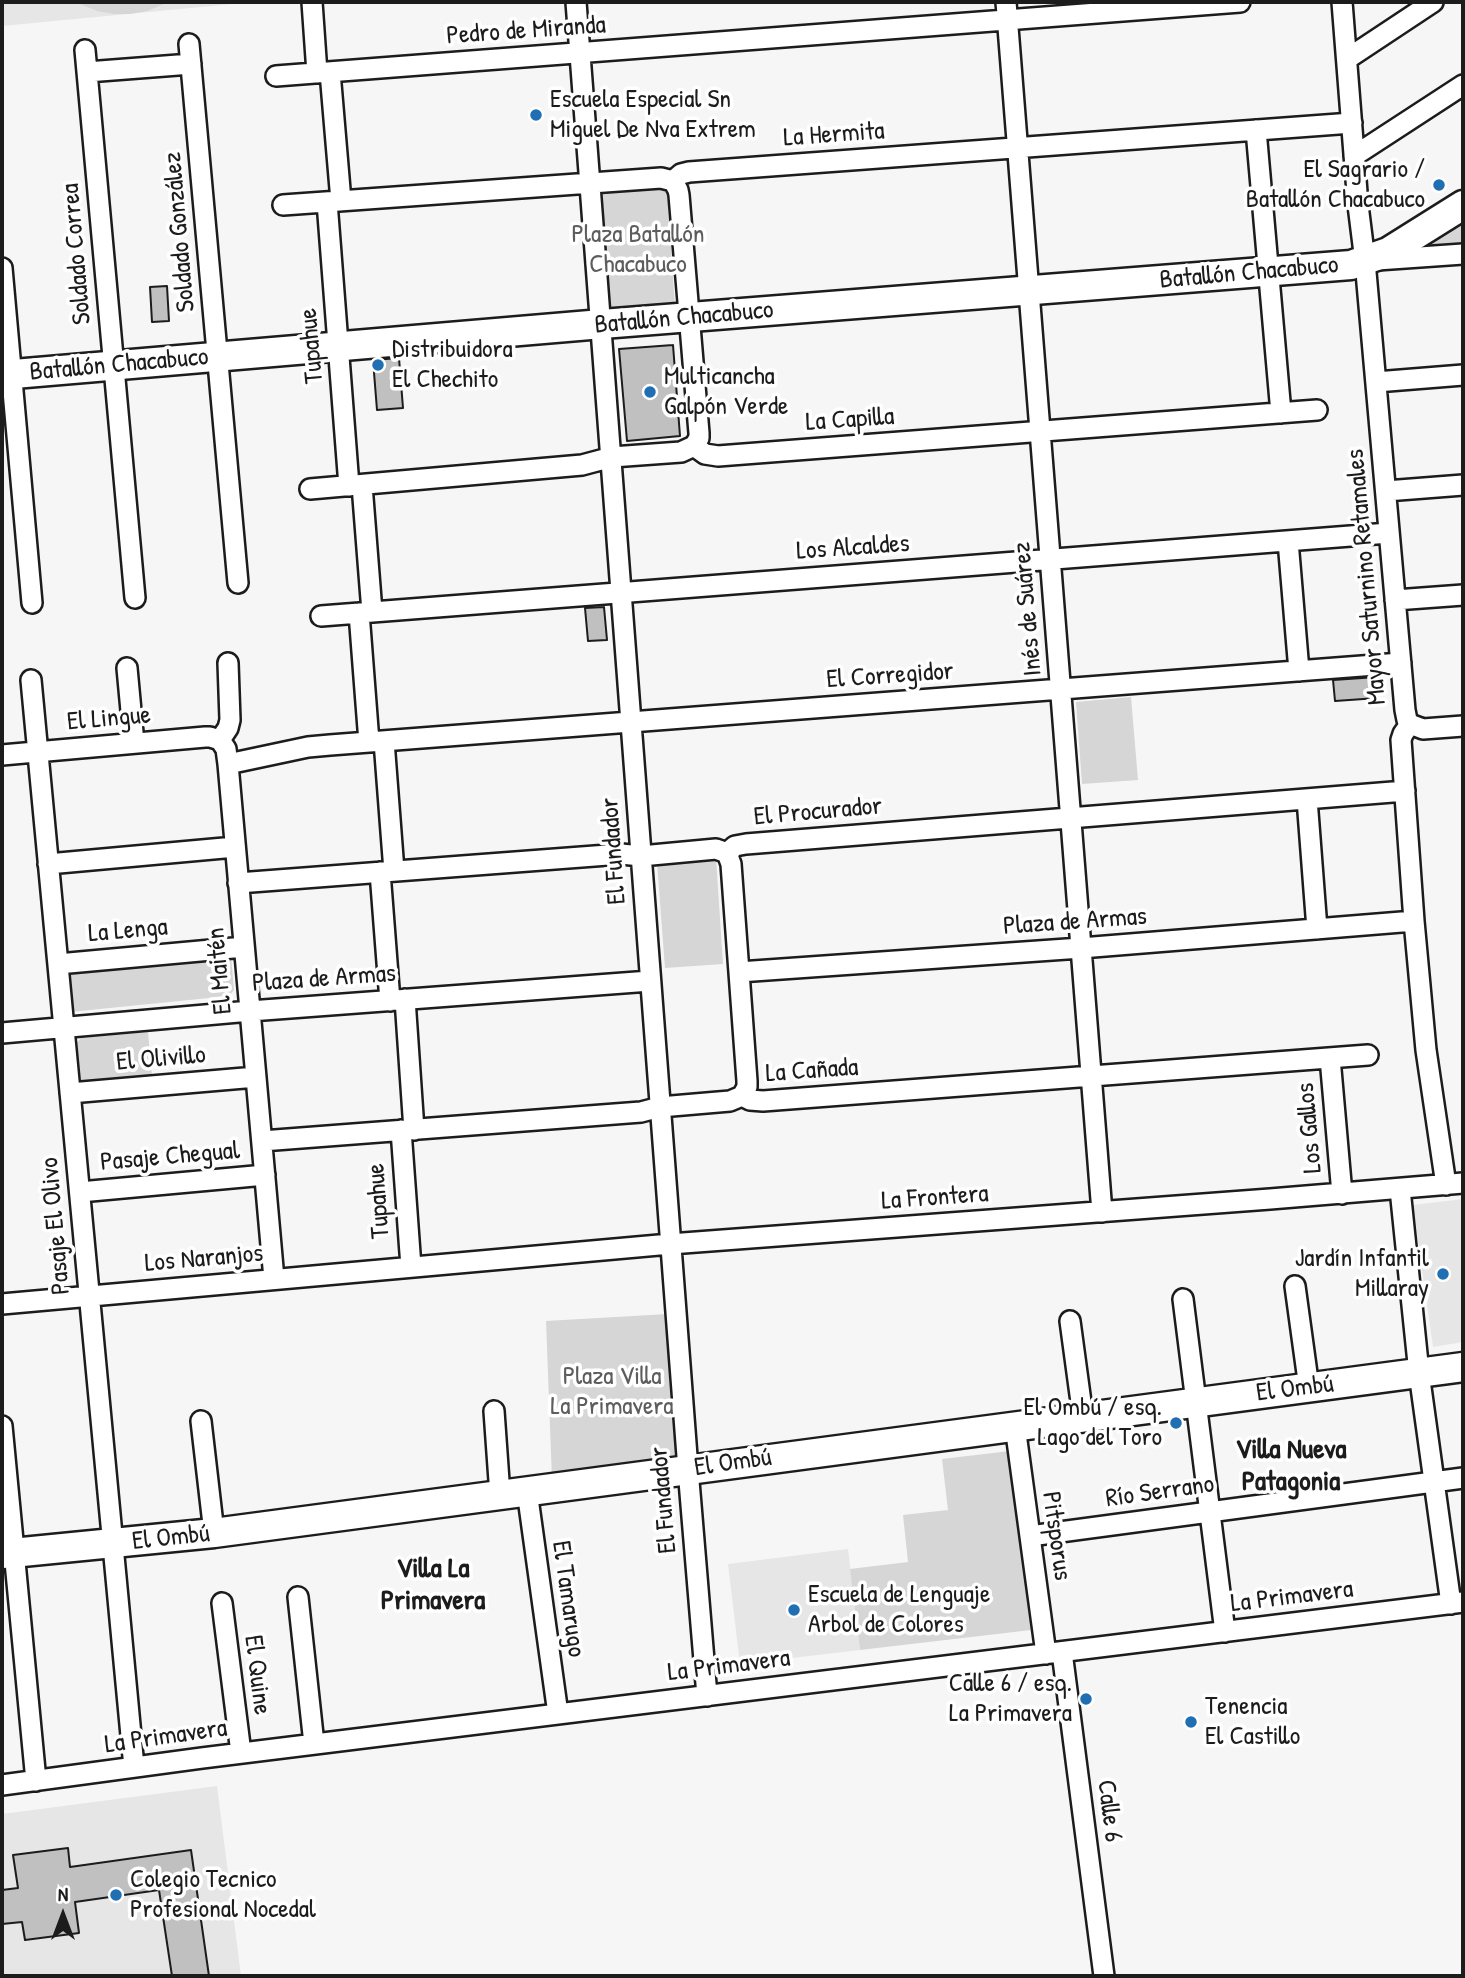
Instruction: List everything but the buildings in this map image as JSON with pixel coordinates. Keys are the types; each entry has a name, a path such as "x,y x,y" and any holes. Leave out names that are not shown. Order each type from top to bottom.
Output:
{"street":[{"name":"Tupahue","path":"312,2 324,73 334,201 338,346 356,485 387,872 407,1130 411,1267"},
{"name":"El Fundador","path":"576,2 707,1696"},
{"name":"Pedro de Miranda","path":"275,76 580,53 1007,11 1240,2"},
{"name":"Mayor Saturnino Retamales","path":"1342,2 1405,716 1410,724 1401,740 1426,1050 1455,1184"},
{"path":"1347,59 1433,2"},
{"name":"Inés de Suárez","path":"1007,11 1102,1212"},
{"name":"Soldado Correa","path":"85,50 135,598"},
{"name":"Soldado González","path":"87,72 190,54 238,583"},
{"path":"1354,156 1463,85"},
{"name":"La Hermita","path":"283,205 661,177 673,181 681,174 689,172 1352,122"},
{"path":"1256,130 1281,413"},
{"path":"673,181 678,190 699,433 694,446"},
{"name":"Batallón Chacabuco","path":"1365,261 1388,252 1463,205"},
{"name":"Batallón Chacabuco","path":"7,375 1463,254"},
{"path":"2,268 7,375 32,603"},
{"path":"1376,382 1463,375"},
{"name":"La Capilla","path":"310,489 582,465 612,457 681,452 694,446 705,454 718,456 1317,410"},
{"path":"1385,491 1463,485"},
{"name":"Los Alcaldes","path":"321,616 1389,533"},
{"path":"1288,541 1299,671"},
{"path":"1395,600 1463,595"},
{"path":"220,740 230,720 228,663"},
{"name":"El Corregidor","path":"376,742 1401,663"},
{"path":"127,668 134,743"},
{"name":"Pasaje El Olivo","path":"31,680 134,1767"},
{"path":"1410,724 1423,729 1463,726"},
{"name":"El Lingue","path":"2,755 210,737 220,740"},
{"name":"El Maitén","path":"220,740 226,749 228,764 274,1279"},
{"path":"228,764 309,747 376,742"},
{"name":"El Procurador","path":"238,883 621,854 641,856 716,849 727,853 740,844 1405,791"},
{"path":"1307,799 1317,929"},
{"path":"48,864 235,847"},
{"path":"727,853 732,864 747,1081 742,1096"},
{"name":"Plaza de Armas","path":"739,972 1414,921"},
{"name":"La Lenga","path":"58,964 244,947"},
{"name":"Plaza de Armas","path":"2,1033 650,981"},
{"name":"La Cañada","path":"262,1141 641,1112 660,1107 730,1101 742,1096 763,1101 1368,1055"},
{"name":"Los Gallos","path":"1330,1058 1342,1194"},
{"name":"El Olivillo","path":"70,1093 256,1077"},
{"name":"Pasaje Chegual","path":"80,1192 265,1175"},
{"name":"La Frontera","path":"411,1267 670,1244 1455,1184"},
{"path":"1400,1189 1419,1373 1434,1482 1457,1603"},
{"name":"Los Naranjos","path":"2,1304 411,1267"},
{"path":"1295,1286 1309,1388"},
{"path":"1182,1299 1225,1632"},
{"path":"1070,1321 1083,1417"},
{"name":"El Ombú","path":"8,1554 214,1533 1463,1367"},
{"name":"El Tamarugo","path":"494,1411 558,1714"},
{"path":"201,1421 214,1533"},
{"path":"2,1426 8,1554 36,1780"},
{"name":"Pitsporus","path":"1015,1426 1030,1536 1054,1653"},
{"name":"Río Serrano","path":"1030,1536 1463,1478"},
{"path":"298,1597 314,1744"},
{"name":"El Quine","path":"222,1603 241,1753"},
{"name":"La Primavera","path":"2,1785 1457,1603"},
{"name":"Calle 6","path":"1054,1653 1104,1976"}],"shaded area":[{"path":"2,2 243,2 243,3 2,26"},
{"name":"Jardín Infantil Millaray","path":"1463,1199 1463,1342 1433,1347 1413,1205"},
{"name":"Escuela de Lenguaje Arbol de Colores","path":"848,1549 860,1650 740,1664 728,1564"},
{"name":"Colegio Tecnico Profesional Nocedal","path":"217,1786 241,1976 2,1976 2,1814"}],"green space":[{"path":"75,2 169,2 147,11 114,14 97,11"},
{"name":"Plaza Batallón Chacabuco","path":"667,188 675,307 610,311 601,193"},
{"path":"1463,221 1463,244 1426,244"},
{"path":"1131,697 1138,780 1082,784 1076,702"},
{"path":"716,858 723,964 665,968 657,863"},
{"path":"231,956 234,990 229,996 70,1012 67,971"},
{"path":"148,1032 152,1076 77,1083 74,1046 81,1038"},
{"name":"Plaza Villa La Primavera","path":"668,1314 679,1463 552,1480 546,1321"},
{"path":"1010,1451 1031,1630 860,1650 850,1569 908,1562 903,1515 948,1510 942,1459"}],"place":[{"name":"Escuela Especial Sn Miguel De Nva Extrem","path":"536,115"},
{"name":"El Sagrario / Batallón Chacabuco","path":"1439,185"},
{"name":"Distribuidora El Chechito","path":"378,365"},
{"name":"Multicancha Galpón Verde","path":"650,392"},
{"name":"Jardín Infantil Millaray","path":"1443,1274"},
{"name":"El Ombú / esq. Lago del Toro","path":"1176,1423"},
{"name":"Escuela de Lenguaje Arbol de Colores","path":"794,1610"},
{"name":"Calle 6 / esq. La Primavera","path":"1086,1699"},
{"name":"Tenencia El Castillo","path":"1191,1722"},
{"name":"Colegio Tecnico Profesional Nocedal","path":"116,1895"}],"district":[{"name":"Villa Nueva Patagonia","path":"1291,1467"},
{"name":"Villa La Primavera","path":"433,1586"}]}
